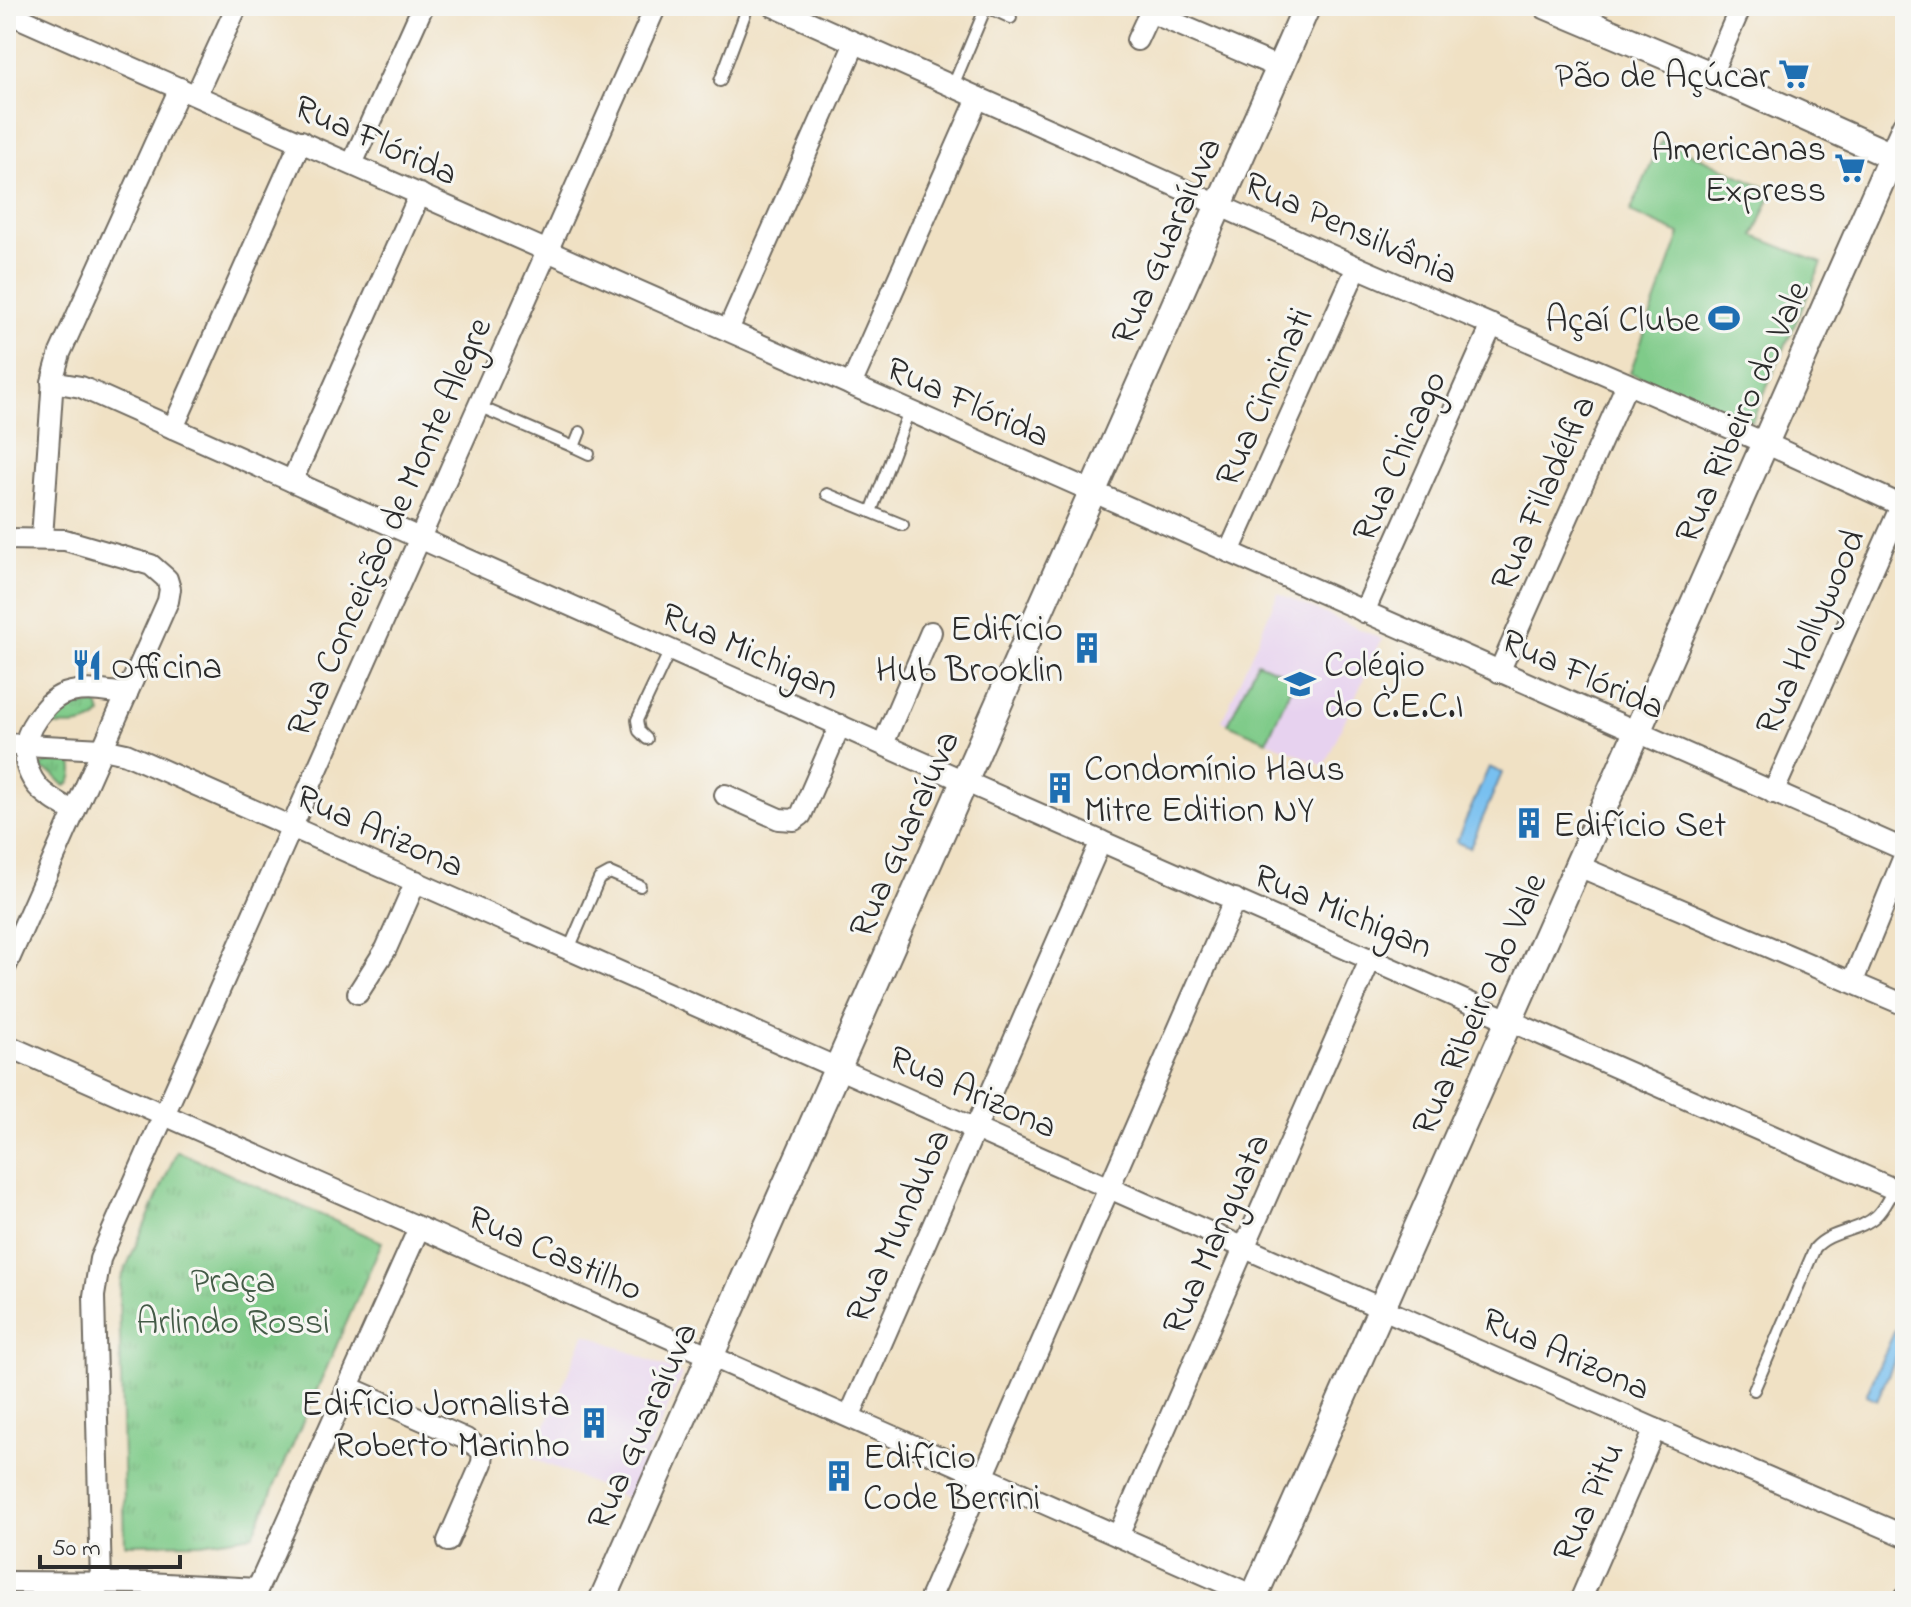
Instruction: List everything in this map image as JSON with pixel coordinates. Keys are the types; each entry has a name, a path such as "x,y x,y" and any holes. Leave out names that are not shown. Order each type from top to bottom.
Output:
{"street":[{"path":"42,538 52,382 60,353 188,91 237,6"},
{"path":"352,164 423,6"},
{"name":"Rua Conceição de Monte Alegre","path":"101,1584 94,1312 100,1259 656,6"},
{"name":"Rua Pensilvânia","path":"773,6 1357,267 1904,503"},
{"name":"Rua Guaraíuva","path":"602,1601 1307,6"},
{"path":"1547,6 1898,159"},
{"path":"1711,75 1741,6"},
{"name":"Rua Flórida","path":"6,12 1905,852"},
{"path":"1137,40 1150,12 1280,68"},
{"path":"728,330 855,43"},
{"path":"851,385 978,98"},
{"name":"Rua Ribeiro do Vale","path":"1253,1598 1765,443 1898,159 1905,127"},
{"path":"173,428 301,141"},
{"path":"292,481 420,194"},
{"name":"Rua Cincinati","path":"1229,552 1357,267"},
{"name":"Rua Chicago","path":"1364,612 1492,325"},
{"name":"Rua Michigan","path":"52,382 81,387 964,781 1899,1192"},
{"name":"Rua Filadélfia","path":"1499,672 1627,384"},
{"name":"Rua Hollywood","path":"1773,793 1904,503"},
{"path":"6,539 65,540 151,565 167,579 170,589 168,601 6,966"},
{"path":"883,744 931,632"},
{"path":"74,812 38,786 15,744 54,699 70,692 127,694"},
{"path":"725,795 779,819 794,820 801,815 840,725"},
{"name":"Rua Arizona","path":"15,744 103,749 126,754 1655,1429 1905,1536"},
{"name":"Rua Munduba","path":"850,1415 1101,841"},
{"path":"1853,981 1905,852"},
{"path":"1576,865 1905,1005"},
{"path":"358,993 386,949 416,881"},
{"path":"929,1601 1235,899"},
{"name":"Rua Manguata","path":"1118,1536 1371,958"},
{"name":"Rua Castilho","path":"6,1045 850,1415 1253,1598"},
{"path":"6,1582 101,1584 254,1595 419,1228"},
{"path":"348,1387 466,1439 483,1451 482,1463 448,1541"},
{"name":"Rua Pitu","path":"1580,1601 1655,1429"}],"lane":[{"path":"720,81 748,6"},
{"path":"952,88 985,6 1011,18"},
{"path":"478,406 589,454"},
{"path":"871,512 909,411"},
{"path":"574,447 580,432"},
{"path":"827,494 903,525"},
{"path":"647,739 639,731 637,720 670,650"},
{"path":"569,949 599,879 610,873 640,886"},
{"path":"1754,1390 1815,1248 1823,1239 1869,1221 1899,1192"}],"shaded area":[{"name":"Colégio do C.E.C.I","path":"1278,593 1382,639 1324,766 1222,721"},
{"path":"585,1333 682,1374 629,1499 532,1458"}],"green space":[{"name":"Açaí Clube","path":"1662,140 1773,191 1754,236 1822,263 1752,421 1630,373 1680,234 1630,212"},
{"path":"1257,662 1295,678 1267,741 1228,724"},
{"path":"98,704 101,714 90,722 76,726 46,725 67,707"},
{"path":"61,759 70,761 73,767 72,778 65,786 53,774 39,768"},
{"name":"Praça Arlindo Rossi","path":"177,1151 382,1242 253,1535 202,1543 125,1544 121,1279"}],"water":[{"path":"1489,767 1502,773 1470,848 1456,842"},
{"path":"1895,1330 1905,1337 1877,1400 1866,1395"}],"place":[{"name":"Pão de Açúcar","path":"1794,74"},
{"name":"Americanas Express","path":"1850,168"},
{"name":"Açaí Clube","path":"1724,318"},
{"name":"Edifício Hub Brooklin","path":"1087,648"},
{"name":"Officina","path":"87,665"},
{"name":"Colégio do C.E.C.I","path":"1300,684"},
{"name":"Condomínio Haus Mitre Edition NY","path":"1060,788"},
{"name":"Edifício Set","path":"1529,823"},
{"name":"Edifício Jornalista Roberto Marinho","path":"594,1423"},
{"name":"Edifício Code Berrini","path":"839,1476"}]}
